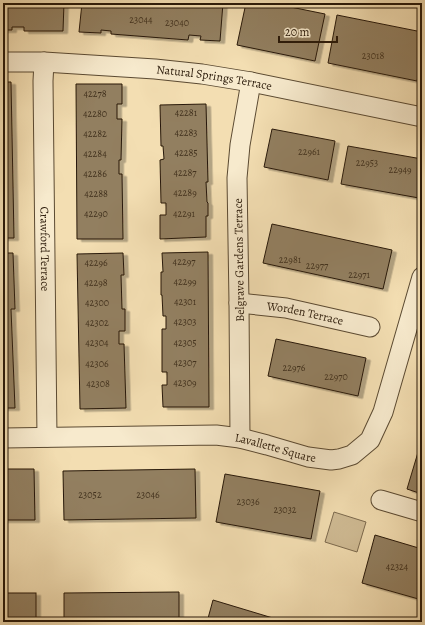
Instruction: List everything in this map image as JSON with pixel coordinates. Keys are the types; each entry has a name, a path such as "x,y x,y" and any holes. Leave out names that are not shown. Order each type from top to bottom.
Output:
{"street":[{"name":"Natural Springs Terrace","path":"3,62 44,62 155,69 202,74 251,82 422,117"},
{"name":"Crawford Terrace","path":"44,62 47,437"},
{"name":"Belgrave Gardens Terrace","path":"240,438 240,303 237,178 240,146 251,82"},
{"name":"Lavallette Square","path":"3,438 216,436 240,438 308,457 331,460 352,455 370,440 383,412 422,277"},
{"name":"Worden Terrace","path":"240,303 286,308 370,326"},
{"path":"381,500 422,512"}],"shaded area":[{"path":"334,512 366,522 357,552 325,542"}],"building":[{"path":"3,3 64,3 63,31 24,31 24,27 12,27 12,30 3,30"},
{"path":"82,3 223,3 220,41 200,40 201,36 189,35 188,40 111,34 111,31 101,30 101,33 79,32"},
{"path":"246,3 271,3 325,14 315,61 237,45"},
{"path":"337,15 422,32 422,77 418,76 417,81 328,63"},
{"path":"3,82 11,82 14,238 3,238"},
{"path":"76,84 122,84 122,104 117,104 117,119 122,119 121,160 119,160 119,174 122,174 123,239 77,239"},
{"path":"206,104 208,182 206,182 208,216 206,216 206,237 160,239 160,215 166,215 166,203 161,203 160,160 164,159 163,146 161,146 160,105"},
{"path":"272,129 335,141 328,180 264,167"},
{"path":"348,146 422,159 422,182 419,198 341,184"},
{"path":"272,224 392,250 383,289 263,263"},
{"path":"208,252 209,407 163,407 162,385 167,385 167,372 162,372 162,329 166,329 166,316 163,316 161,295 161,272 163,272 162,253"},
{"path":"3,253 13,253 15,309 11,309 15,408 3,408"},
{"path":"123,253 124,275 121,275 122,309 125,309 125,331 119,331 119,344 124,344 126,408 80,409 77,254"},
{"path":"276,339 366,358 358,396 268,376"},
{"path":"422,439 422,494 407,489"},
{"path":"3,469 34,469 35,520 3,520"},
{"path":"195,469 196,518 64,520 63,471"},
{"path":"225,474 320,491 311,539 216,522"},
{"path":"375,535 422,549 422,600 362,583"},
{"path":"179,592 179,622 64,622 64,593"},
{"path":"3,593 36,593 36,622 3,622"},
{"path":"213,600 286,622 207,622"}]}
